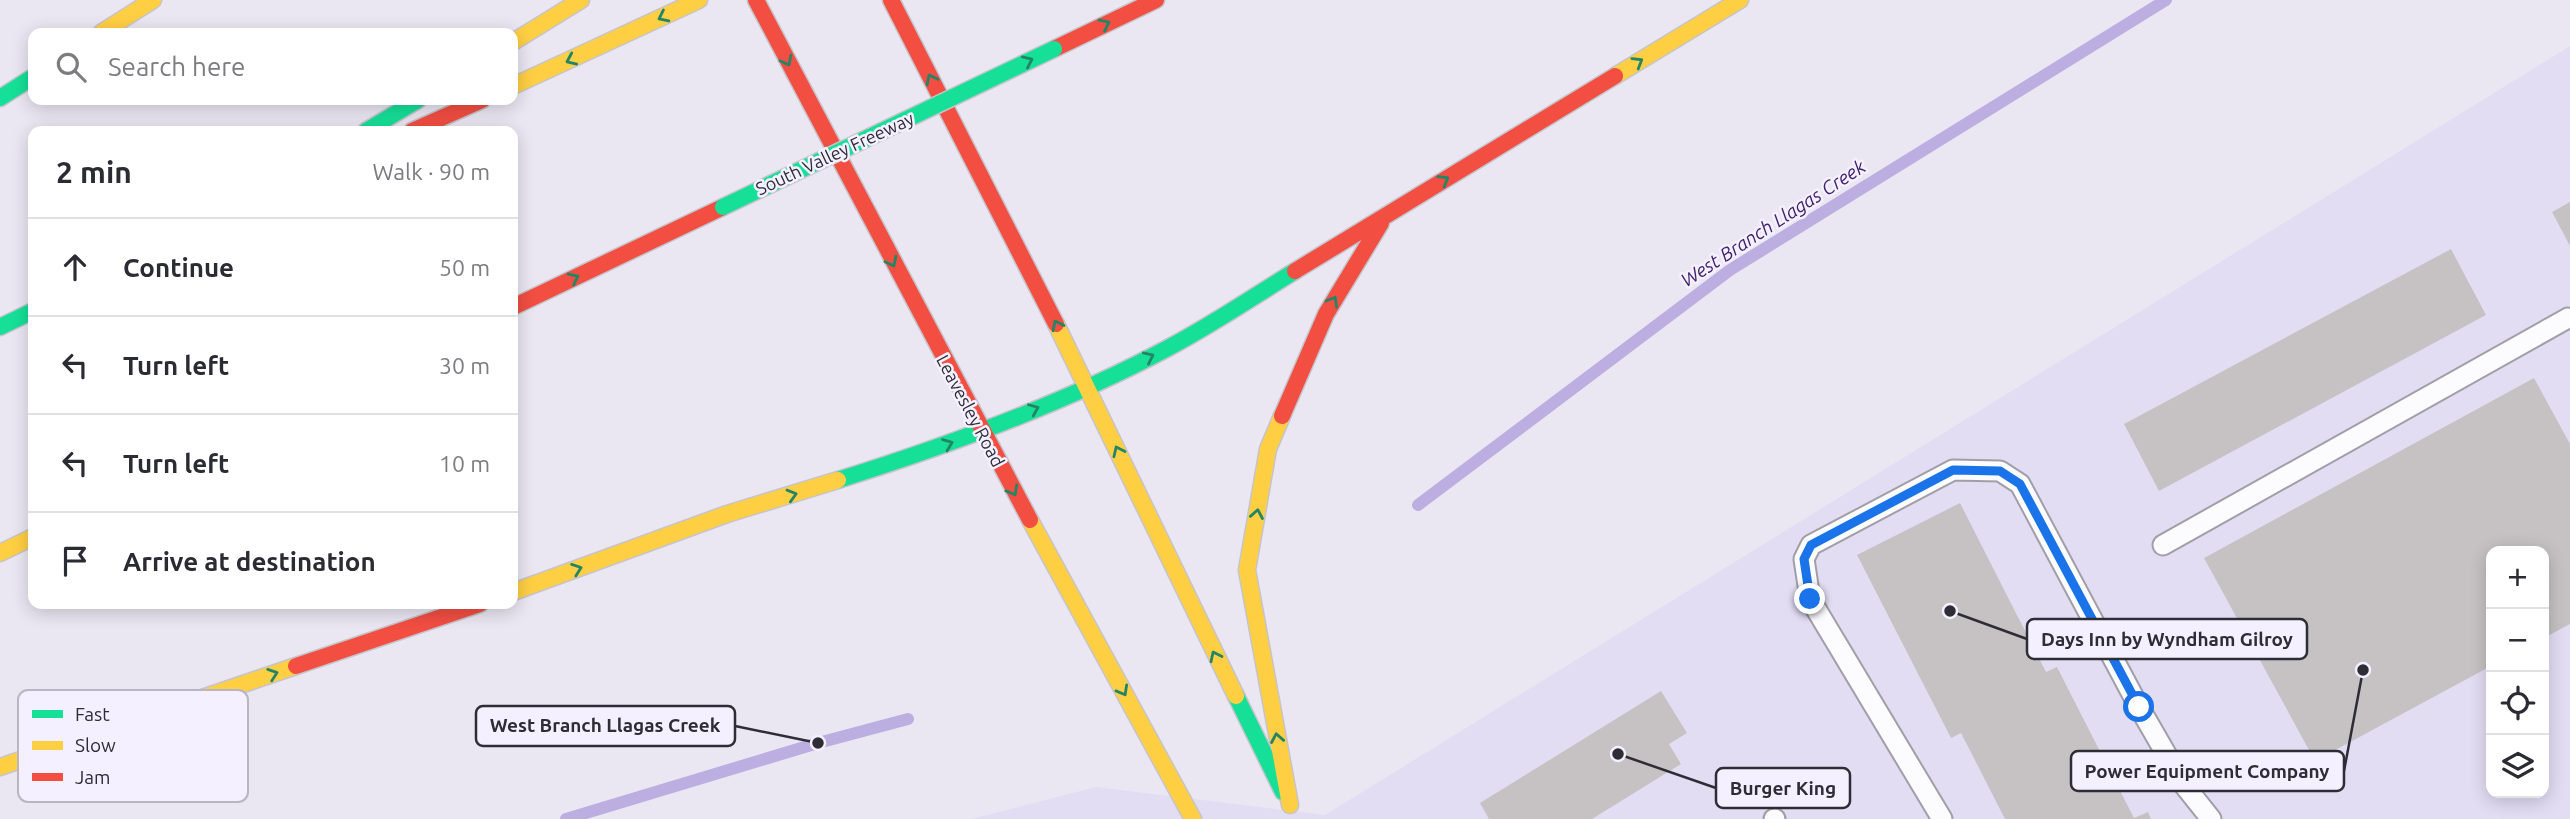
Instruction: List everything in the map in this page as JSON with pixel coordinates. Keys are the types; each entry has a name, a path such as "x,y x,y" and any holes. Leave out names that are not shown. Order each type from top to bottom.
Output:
{"main road":[{"path":"109,28 153,0"},
{"path":"518,39 582,0"},
{"path":"518,84 699,0"},
{"name":"Leavesley Road","path":"756,0 981,431 1193,819"},
{"path":"891,0 1087,387 1293,812"},
{"name":"South Valley Freeway","path":"518,305 1156,0"},
{"path":"518,590 727,514 915,456 1087,387 1187,339 1740,0"},
{"path":"0,98 28,80"},
{"path":"374,126 410,105"},
{"path":"423,126 471,105"},
{"path":"1293,812 1247,570 1268,449 1326,314 1386,216"},
{"path":"0,327 28,313"},
{"path":"0,553 28,539"},
{"path":"227,690 465,609"},
{"path":"0,767 18,761"}],"lane":[{"path":"2163,545 2568,318"},
{"path":"1942,819 1810,599 1804,559 1811,545 1953,470 1981,468 2000,471 2020,484 2139,707 2185,785 2211,819"}],"shaded area":[{"path":"2570,46 2570,819 971,819 1096,787 1325,815"}],"building":[{"path":"2570,202 2570,246 2552,212"},
{"path":"2451,249 2486,315 2159,491 2124,424"},
{"path":"2534,378 2570,444 2570,624 2549,635 2549,546 2486,546 2486,669 2315,761 2204,558"},
{"path":"1960,503 2046,672 2057,667 2134,818 2148,812 2151,819 2005,819 1961,733 1951,738 1857,555"},
{"path":"1661,691 1687,733 1669,744 1681,764 1592,819 1489,819 1480,803"}],"waterway":[{"name":"West Branch Llagas Creek","path":"1418,505 1730,270 2166,0"},
{"name":"West Branch Llagas Creek","path":"566,819 818,743 908,719"}],"traffic: fast":[{"path":"723,207 1054,49"},
{"path":"0,98 28,80"},
{"path":"374,126 410,105"},
{"path":"838,480 964,437 1089,387 1184,339 1295,271"},
{"path":"0,327 28,313"},
{"path":"1236,696 1283,792"}],"traffic: slow":[{"path":"109,28 153,0"},
{"path":"518,39 581,0"},
{"path":"518,84 699,0"},
{"path":"1615,76 1740,0"},
{"path":"1056,324 1236,696"},
{"path":"1282,416 1268,449 1247,570 1290,805"},
{"path":"518,590 727,514 838,480"},
{"path":"1030,520 1193,819"},
{"path":"0,553 28,539"},
{"path":"226,690 296,666"},
{"path":"0,767 18,761"}],"traffic: jam":[{"path":"756,0 1030,520"},
{"path":"891,0 1056,324"},
{"path":"1054,49 1156,0"},
{"path":"1295,271 1615,76"},
{"path":"423,126 471,105"},
{"path":"518,305 723,207"},
{"path":"1282,416 1326,314 1381,223"},
{"path":"296,666 465,609"}],"place":[{"name":"Days Inn by Wyndham Gilroy","path":"1950,611"},
{"name":"Power Equipment Company","path":"2363,670"},
{"name":"West Branch Llagas Creek","path":"818,743"},
{"name":"Burger King","path":"1618,754"}],"route":[{"path":"1810,599 1804,559 1811,545 1953,470 1981,468 2000,471 2020,484 2139,707"}]}
